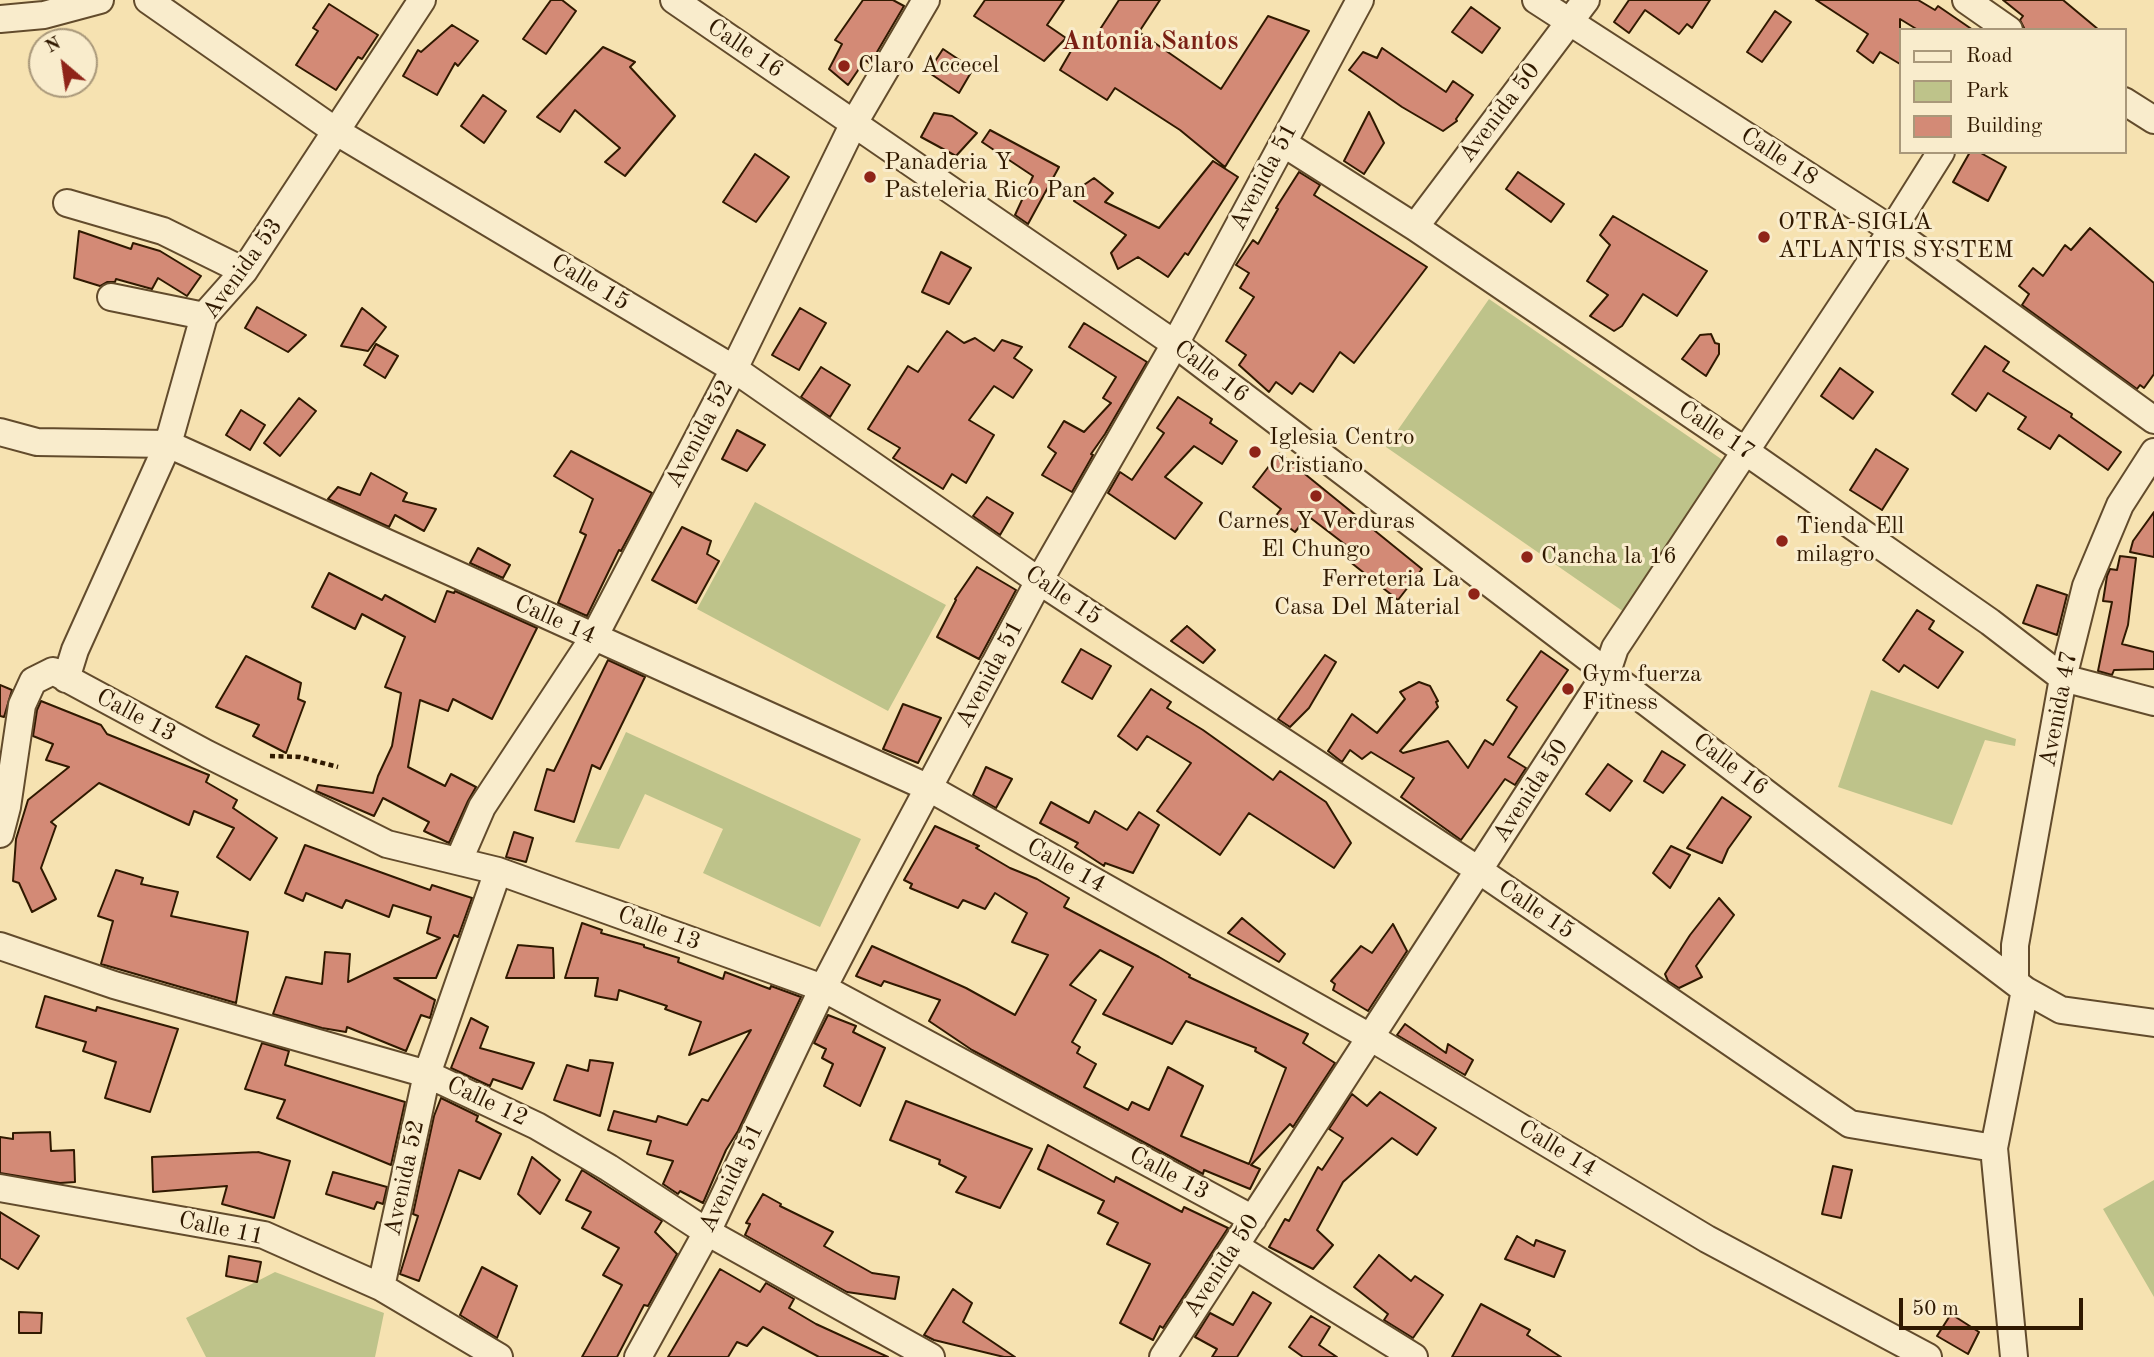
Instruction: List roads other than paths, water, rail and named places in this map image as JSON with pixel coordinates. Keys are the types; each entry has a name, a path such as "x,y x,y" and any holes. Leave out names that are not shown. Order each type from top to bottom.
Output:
{"street":[{"path":"0,19 44,15 100,0"},
{"name":"Calle 15","path":"148,0 337,131 734,369 1040,581 1480,871 1850,1124 1994,1148"},
{"name":"Avenida 53","path":"0,834 7,807 22,705 33,681 59,675 75,650 168,444 204,316 244,271 422,0"},
{"name":"Calle 16","path":"674,0 1175,344 2020,986 2061,1010 2154,1023"},
{"name":"Avenida 52","path":"459,860 482,807 594,637 734,369 854,123 926,0"},
{"name":"Avenida 51","path":"638,1357 707,1232 823,988 929,788 1040,581 1175,344 1360,0"},
{"name":"Calle 18","path":"1536,0 1892,230 2154,420"},
{"name":"Avenida 50","path":"1415,227 1586,0"},
{"path":"1966,0 2006,28"},
{"path":"2126,102 2154,120"},
{"name":"Calle 17","path":"1283,143 1415,227 1745,451 1990,622 2063,678 2154,702"},
{"name":"Avenida 50","path":"1163,1357 1607,672 1615,648 1940,154"},
{"path":"66,203 163,231 244,271"},
{"path":"111,297 204,316"},
{"path":"0,432 37,442 168,444"},
{"name":"Calle 14","path":"168,444 929,788 1370,1037 1707,1239 1928,1357"},
{"name":"Avenida 47","path":"2014,1357 1994,1148 2020,986 2015,945 2063,678 2086,586 2120,505 2154,452"},
{"name":"Calle 13","path":"59,675 207,754 387,844 498,871 823,988 1253,1219"},
{"name":"Avenida 52","path":"381,1287 427,1074 498,871"},
{"name":"Calle 12","path":"0,946 114,985 427,1074 537,1126 609,1168 707,1232 932,1357"},
{"name":"Calle 11","path":"0,1188 264,1235 381,1287 499,1357"},
{"path":"1235,1246 1414,1357"}],"place":[{"name":"Claro Accecel","path":"844,66"},
{"name":"Panaderia Y Pasteleria Rico Pan","path":"870,177"},
{"name":"OTRA-SIGLA ATLANTIS SYSTEM","path":"1764,237"},
{"name":"Iglesia Centro Cristiano","path":"1255,452"},
{"name":"Carnes Y Verduras El Chungo","path":"1316,496"},
{"name":"Tienda Ell milagro","path":"1782,541"},
{"name":"Cancha la 16","path":"1527,557"},
{"name":"Ferreteria La Casa Del Material","path":"1474,594"},
{"name":"Gym fuerza Fitness","path":"1568,689"}],"district":[{"name":"Antonia Santos","path":"1150,42"}]}
